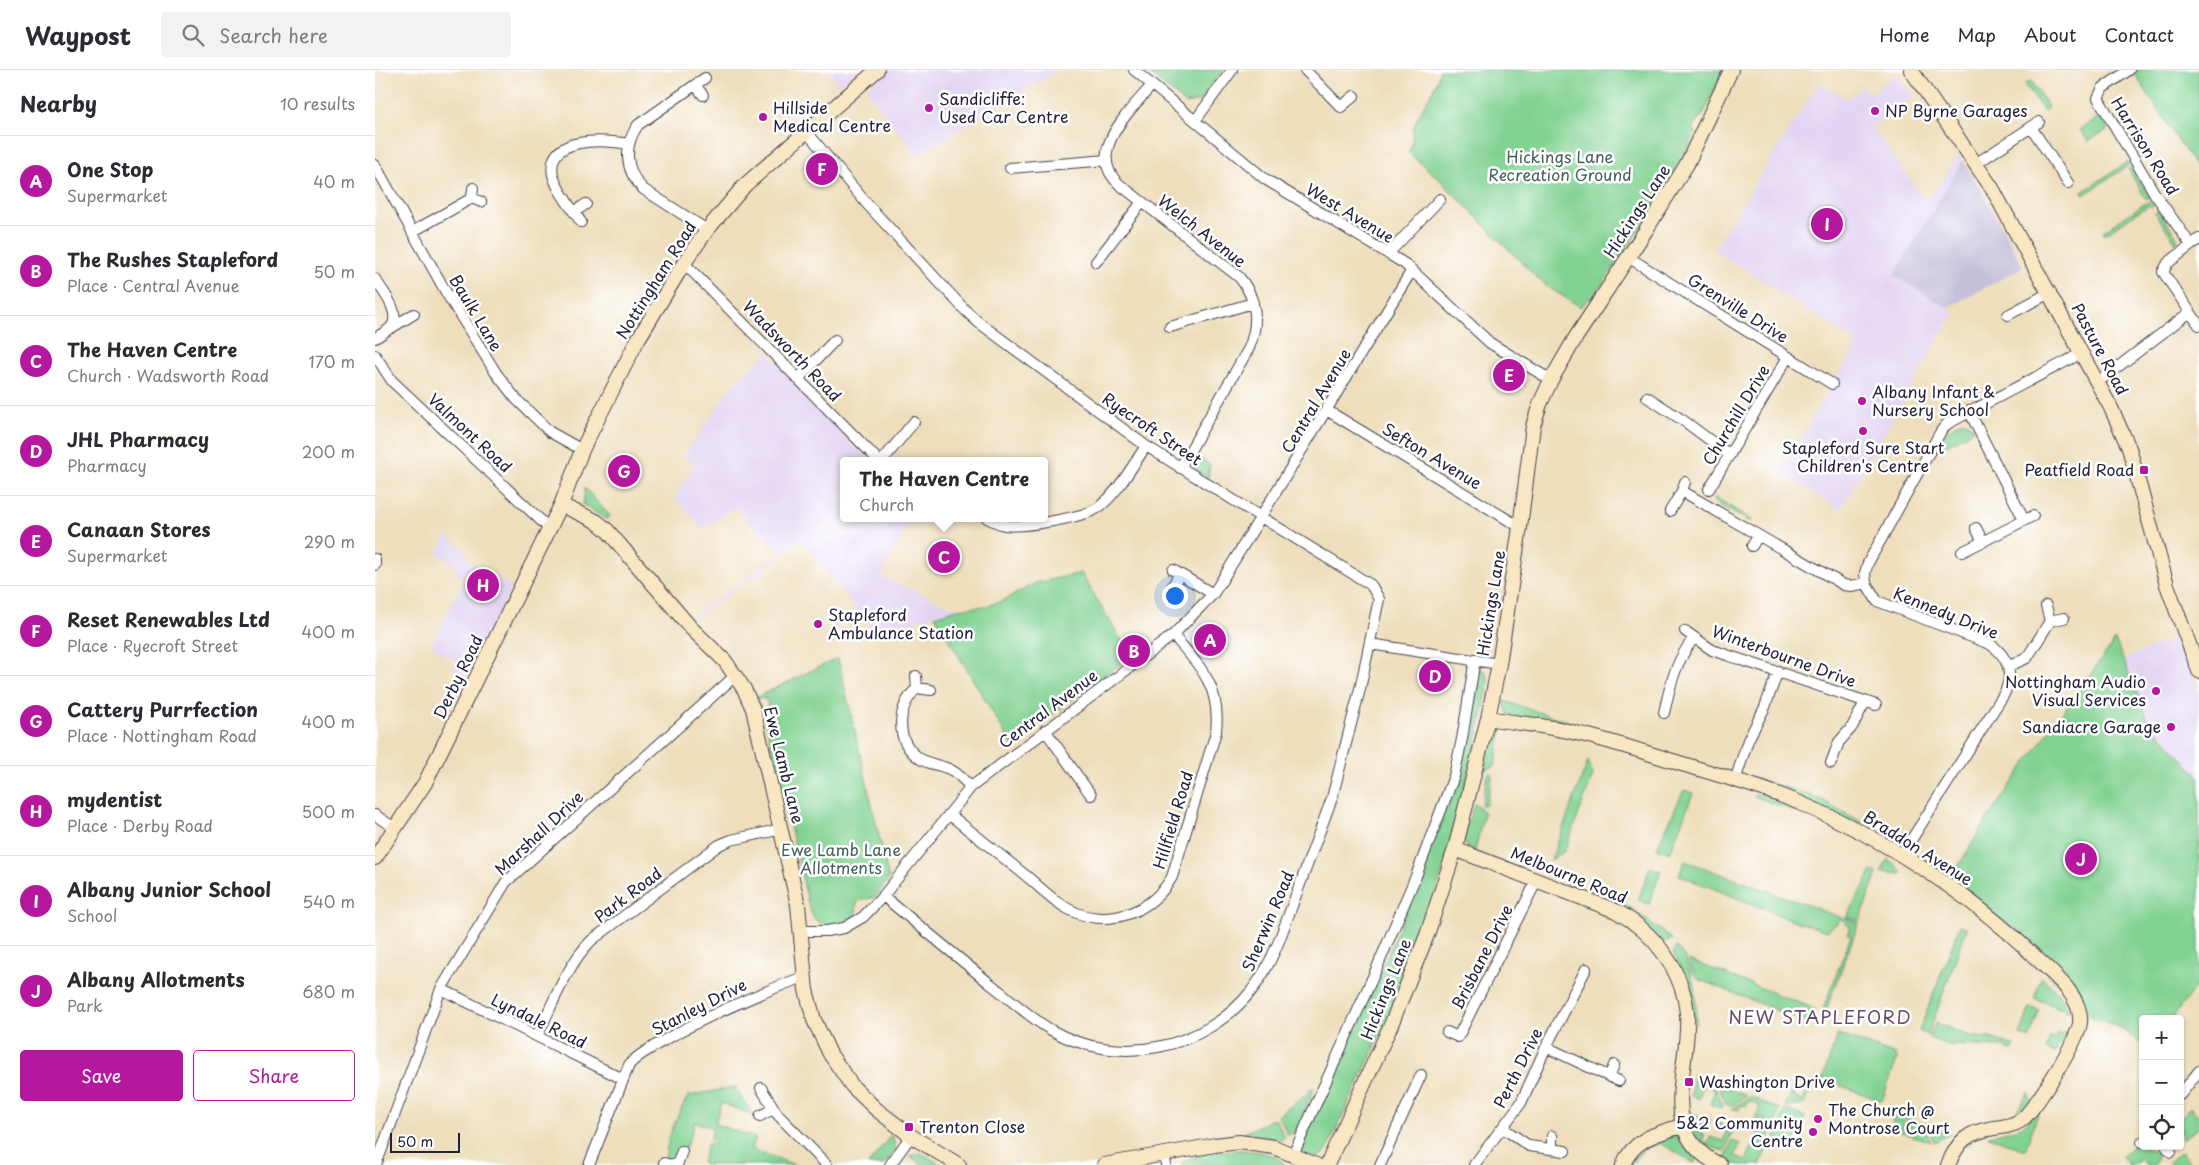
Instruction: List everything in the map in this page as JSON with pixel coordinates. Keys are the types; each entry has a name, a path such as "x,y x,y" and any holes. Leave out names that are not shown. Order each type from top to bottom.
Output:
{"main road":[{"name":"Nottingham Road","path":"561,505 582,450 637,341 684,262 707,230 745,184 877,70"},
{"name":"Hickings Lane","path":"1327,1165 1391,1025 1427,935 1455,849 1488,718 1499,664 1533,426 1551,380 1687,164 1731,70"},
{"name":"Pasture Road","path":"1911,70 1977,163 2051,292 2098,382 2129,448 2170,593 2199,671"},
{"name":"Derby Road","path":"375,858 425,783 561,505"},
{"name":"Ewe Lamb Lane","path":"561,505 596,521 607,530 680,616 717,653 735,676 753,709 782,829 799,905 802,931 803,977 813,1020 840,1071 877,1110 911,1136 959,1165"},
{"name":"Braddon Avenue","path":"1488,718 1571,731 1735,780 1798,802 1832,817 1901,856 1959,894 2012,934 2070,993 2077,1004 2080,1014 2078,1032 2031,1112 2014,1124 1969,1135 1955,1148 1948,1165"},
{"name":"Melbourne Road","path":"1455,849 1625,916 1647,932 1671,966 1683,991 1687,1012 1680,1098 1682,1126 1698,1151 1720,1165"},
{"path":"1623,1165 1629,1152 1649,1136 1682,1126"},
{"path":"1104,1165 1165,1160 1239,1142 1274,1147 1316,1165"}],"street":[{"name":"West Avenue","path":"1134,70 1265,179 1412,270 1490,343 1551,380"},
{"path":"1195,121 1232,70"},
{"path":"1305,70 1341,107 1354,96"},
{"name":"Harrison Road","path":"2129,70 2103,88 2098,98 2155,194 2195,242"},
{"path":"705,78 638,125 629,144 628,161 635,182 652,196 677,209 707,230"},
{"path":"695,85 703,95"},
{"path":"1009,168 1107,160 1107,148 1115,130 1152,85"},
{"path":"1977,163 2035,124 2067,183"},
{"name":"Ryecroft Street","path":"806,131 867,204 965,310 1146,446 1375,589 1379,598 1371,644"},
{"path":"581,222 553,175 553,163 560,151 568,146 593,140 629,144"},
{"name":"Welch Avenue","path":"1107,160 1109,169 1116,182 1230,269 1247,286 1253,303 1256,323 1249,348 1180,468"},
{"name":"Baulk Lane","path":"375,164 479,348 511,393 550,432 582,450"},
{"path":"412,232 475,196"},
{"path":"1388,254 1440,199"},
{"path":"1096,262 1142,202"},
{"path":"575,212 586,204"},
{"path":"2195,242 2168,263 2163,272 2199,325"},
{"name":"Grenville Drive","path":"1628,257 1832,384"},
{"name":"Wadsworth Road","path":"684,262 876,457"},
{"name":"Central Avenue","path":"802,931 827,932 844,928 863,917 883,896 971,787 1173,635 1213,594 1262,519 1412,270"},
{"path":"375,279 393,312 394,318 391,328"},
{"path":"2007,314 2051,292"},
{"path":"1170,327 1253,303"},
{"path":"2098,382 2190,312"},
{"path":"375,338 414,314"},
{"path":"798,379 835,340"},
{"path":"1670,511 1684,486 1759,536 1843,585 1851,586 1866,582 1865,573 1868,563 1941,431 1951,421 1969,411 2082,353"},
{"name":"Valmont Road","path":"375,355 392,381 550,529"},
{"name":"Churchill Drive","path":"1709,489 1788,357"},
{"path":"1647,397 1729,454"},
{"name":"Sefton Avenue","path":"1327,411 1520,527"},
{"path":"1962,552 2029,518 1969,411"},
{"path":"883,457 914,422"},
{"path":"997,522 1016,526 1050,522 1096,510 1107,500 1146,446"},
{"path":"1976,528 1983,542"},
{"path":"1752,546 1759,536"},
{"path":"375,558 375,565"},
{"path":"1171,588 1176,572 1213,594"},
{"name":"Kennedy Drive","path":"1866,582 1877,601 1991,644 2002,654 2009,666"},
{"path":"2046,606 2050,621"},
{"path":"1901,856 2004,694 2009,679 2009,666 2027,658 2050,621 2064,618"},
{"name":"Winterbourne Drive","path":"1685,631 1713,650 1876,705"},
{"name":"Hillfield Road","path":"949,814 1056,900 1078,913 1095,918 1109,918 1123,916 1146,906 1161,893 1172,877 1216,732 1218,715 1214,693 1208,677 1173,635"},
{"path":"1664,713 1672,699 1683,652 1695,638"},
{"path":"1371,644 1499,664"},
{"name":"Sherwin Road","path":"883,896 1036,1020 1071,1039 1110,1050 1145,1049 1180,1042 1205,1031 1231,1012 1253,989 1279,940 1332,798 1371,644"},
{"name":"Hickings Lane","path":"1293,1155 1393,932 1454,776 1475,659"},
{"path":"1735,780 1748,740 1765,707 1778,671"},
{"name":"Marshall Drive","path":"376,1165 441,989 506,882 735,676"},
{"path":"916,676 917,688 907,698 902,709 902,732 908,748 918,757 929,763 952,770 971,787"},
{"path":"917,688 931,690"},
{"path":"1831,763 1839,742 1852,727 1865,702"},
{"path":"1045,730 1091,795"},
{"path":"375,815 396,829"},
{"name":"Park Road","path":"537,1036 572,967 583,948 592,940 719,845 731,840 782,829"},
{"name":"Brisbane Drive","path":"1447,1032 1458,1037 1537,880"},
{"name":"Perth Drive","path":"1473,1165 1483,1150 1503,1128 1523,1098 1546,1047 1586,969"},
{"name":"Stanley Drive","path":"589,1165 629,1065 635,1058 683,1028 803,977"},
{"name":"Lyndale Road","path":"441,989 623,1079"},
{"path":"1567,1006 1578,1011"},
{"path":"1546,1047 1619,1082"},
{"path":"1609,1076 1614,1065"},
{"path":"2184,1090 2199,1071"},
{"path":"1380,1165 1421,1075"},
{"path":"1416,1086 1426,1090"},
{"path":"761,1088 773,1108 827,1165"},
{"path":"760,1116 773,1108"},
{"path":"1503,1128 1529,1146 1565,1151"},
{"path":"890,1165 911,1136"},
{"path":"1552,1136 1552,1150"},
{"path":"677,1165 682,1151"}],"shaded area":[{"path":"828,70 857,70 839,85"},
{"path":"890,70 1055,70 1056,72 917,156 866,88"},
{"path":"1897,74 1914,97 1871,127 1924,199 1935,191 1959,154 1963,160 1895,275 1954,312 1840,510 1780,473 1832,384 1856,348 1857,342 1714,250 1818,83 1847,99 1863,87 1869,95"},
{"path":"1963,160 2023,267 1947,308 1894,275"},
{"path":"767,352 865,457 840,457 840,522 909,522 881,577 957,609 924,617 878,637 801,540 754,577 693,618 692,616 749,577 780,552 736,508 702,529 675,497 694,466 684,455 732,386"},
{"path":"446,536 467,552 465,556 472,563 512,587 467,677 452,669 456,661 431,646 464,579 455,574 458,566 437,554"},
{"path":"1207,618 1233,639 1207,668 1185,641 1186,635"},
{"path":"2177,637 2199,693 2199,777 2149,722 2124,659"}],"green space":[{"path":"1146,70 1223,70 1200,101 1186,104"},
{"name":"Hickings Lane Recreation Ground","path":"1440,70 1724,70 1703,115 1693,128 1696,133 1659,197 1591,300 1588,298 1581,307 1549,288 1534,275 1439,179 1408,152 1411,146 1414,126 1435,85"},
{"path":"2132,70 2199,70 2199,172"},
{"path":"2031,80 2048,107 2044,112 2025,84"},
{"path":"2101,116 2107,130 2088,141 2080,129"},
{"path":"2127,162 2129,165 2084,195 2082,192"},
{"path":"2131,167 2150,196 2146,199 2128,169"},
{"path":"2152,199 2155,204 2151,207 2149,205 2105,234 2103,231"},
{"path":"2159,210 2177,237 2177,244 2155,213"},
{"path":"1964,421 1972,426 1974,430 1935,451 1950,429"},
{"path":"1196,456 1210,465 1208,478 1194,469"},
{"path":"585,488 610,516 606,519 583,505"},
{"path":"1715,497 1752,520 1751,522 1717,504 1714,500"},
{"path":"1081,573 1131,656 1012,745 935,616 957,609 986,606 1002,601 1036,583"},
{"path":"2115,640 2149,722 2199,777 2199,983 2174,1015 2139,1015 2139,1042 2123,1030 2084,1014 2083,1007 1950,881 2008,788"},
{"name":"Ewe Lamb Lane Allotments","path":"838,658 889,879 874,898 862,899 857,903 856,913 849,920 824,924 813,917 809,907 763,711 768,706 766,699 758,699 757,697"},
{"path":"1479,668 1485,672 1488,679 1485,704 1450,843 1430,910 1400,988 1363,1072 1324,1154 1314,1158 1304,1154 1301,1143 1359,1020 1410,903 1464,754"},
{"path":"1504,701 1580,725 1578,729 1508,715"},
{"path":"1503,726 1495,766 1484,771 1491,733 1496,727"},
{"path":"1588,761 1593,775 1565,851 1551,860"},
{"path":"1490,773 1493,774 1486,805 1482,805 1487,776"},
{"path":"1751,777 1816,797 1862,822 1859,827 1751,781"},
{"path":"1684,790 1693,793 1670,853 1657,848"},
{"path":"1756,793 1772,797 1860,838 1753,796"},
{"path":"1474,804 1478,805 1484,813 1475,851 1467,848 1463,840"},
{"path":"1888,859 1902,872 1901,874 1881,872"},
{"path":"1685,861 1843,918 1827,931 1795,921 1679,875"},
{"path":"1650,867 1661,871 1649,904 1638,900"},
{"path":"1872,871 1877,873 1860,921 1847,917"},
{"path":"1566,882 1631,908 1672,939 1663,942 1567,886"},
{"path":"1846,918 1859,923 1826,1010 1823,1009 1851,936 1848,935 1850,928 1843,920"},
{"path":"1960,925 1967,928 1928,1035 1919,1031"},
{"path":"1676,947 1682,953 1691,972 1695,994 1696,1024 1693,1020 1685,978 1673,953"},
{"path":"1689,960 1815,1009 1809,1023 1698,979 1694,975"},
{"path":"2042,977 2063,998 2070,1012 2034,998"},
{"path":"2030,1007 2039,1011 2029,1039 2020,1035"},
{"path":"1936,1023 1973,1037 1991,1038 2014,1046 2012,1050 2002,1047 1949,1045 1929,1038"},
{"path":"2065,1031 2068,1032 2055,1053 2046,1050 2050,1037 2056,1039 2058,1032 2063,1034"},
{"path":"1838,1034 1896,1055 1897,1059 1882,1101 1822,1079"},
{"path":"1693,1074 1713,1082 1723,1105 1721,1108 1710,1104 1715,1090 1703,1086 1699,1099 1691,1096"},
{"path":"1718,1084 1747,1096 1731,1106 1726,1104"},
{"path":"735,1087 753,1115 721,1103 715,1124 756,1138 752,1149 795,1165 706,1165 702,1161 708,1143 714,1145 715,1142 710,1140 713,1128 695,1122 682,1154 672,1160 665,1160 673,1127 688,1096"},
{"path":"1312,1088 1314,1089 1296,1131 1288,1135 1278,1116"},
{"path":"1808,1088 1812,1089 1805,1104 1785,1106 1791,1093 1795,1094 1794,1097 1803,1101"},
{"path":"2028,1093 2031,1100 2022,1114 2001,1123 1943,1159 1949,1145 1962,1129 2008,1117 2017,1110"},
{"path":"1750,1097 1780,1109 1775,1124 1756,1117 1760,1106 1748,1101 1746,1107 1741,1105 1739,1110 1732,1109"},
{"path":"2190,1107 2199,1117 2199,1127 2184,1138 2184,1115"},
{"path":"2040,1108 2025,1150 1988,1136 2022,1127"},
{"path":"1785,1109 1805,1117 1792,1151 1778,1146 1775,1137"},
{"path":"1895,1109 1901,1114 1905,1133 1895,1129 1892,1119"},
{"path":"1689,1112 1710,1120 1709,1123 1702,1121 1698,1132 1705,1135 1702,1141 1706,1142 1705,1146 1694,1133"},
{"path":"1905,1117 1922,1124 1931,1142 1907,1134"},
{"path":"1275,1118 1285,1137 1279,1141 1264,1136 1242,1134"},
{"path":"1755,1119 1774,1126 1770,1136 1750,1131"},
{"path":"1716,1122 1734,1128 1725,1151 1707,1146 1710,1137 1723,1141 1727,1130 1715,1125"},
{"path":"1926,1125 1950,1134 1934,1142"},
{"path":"892,1134 896,1150 884,1165 868,1165"},
{"path":"1676,1135 1697,1158 1694,1163 1660,1143 1644,1149 1631,1165 1627,1165 1648,1142"},
{"path":"1763,1139 1766,1140 1768,1146 1760,1165 1739,1165 1725,1160 1732,1141 1740,1144 1735,1156 1746,1161 1752,1147 1755,1148"},
{"path":"2135,1144 2139,1147 2139,1150 2153,1150 2158,1154 2154,1165 2146,1165 2141,1159 2133,1165 2129,1165 2122,1156"},
{"path":"1240,1150 1271,1155 1285,1165 1180,1165 1199,1155"},
{"path":"2182,1152 2191,1165 2171,1165 2168,1162"},
{"path":"921,1153 942,1165 923,1165 910,1156"}],"place":[{"name":"Sandicliffe: Used Car Centre","path":"929,108"},
{"name":"NP Byrne Garages","path":"1875,111"},
{"name":"Hillside Medical Centre","path":"763,117"},
{"name":"Reset Renewables Ltd","path":"822,169"},
{"name":"Albany Junior School","path":"1827,224"},
{"name":"Canaan Stores","path":"1509,375"},
{"name":"Albany Infant & Nursery School","path":"1862,401"},
{"name":"Stapleford Sure Start Children's Centre","path":"1863,431"},
{"name":"Peatfield Road","path":"2144,470"},
{"name":"Cattery Purrfection","path":"624,471"},
{"name":"The Haven Centre","path":"944,557"},
{"name":"mydentist","path":"483,585"},
{"name":"Stapleford Ambulance Station","path":"818,624"},
{"name":"One Stop","path":"1210,640"},
{"name":"The Rushes Stapleford","path":"1134,651"},
{"name":"JHL Pharmacy","path":"1435,676"},
{"name":"Nottingham Audio Visual Services","path":"2156,691"},
{"name":"Sandiacre Garage","path":"2171,727"},
{"name":"Albany Allotments","path":"2081,859"},
{"name":"Washington Drive","path":"1689,1082"},
{"name":"The Church @ Montrose Court","path":"1818,1119"},
{"name":"Trenton Close","path":"909,1127"},
{"name":"5&2 Community Centre","path":"1813,1132"}],"district":[{"name":"NEW STAPLEFORD","path":"1820,1018"}]}
